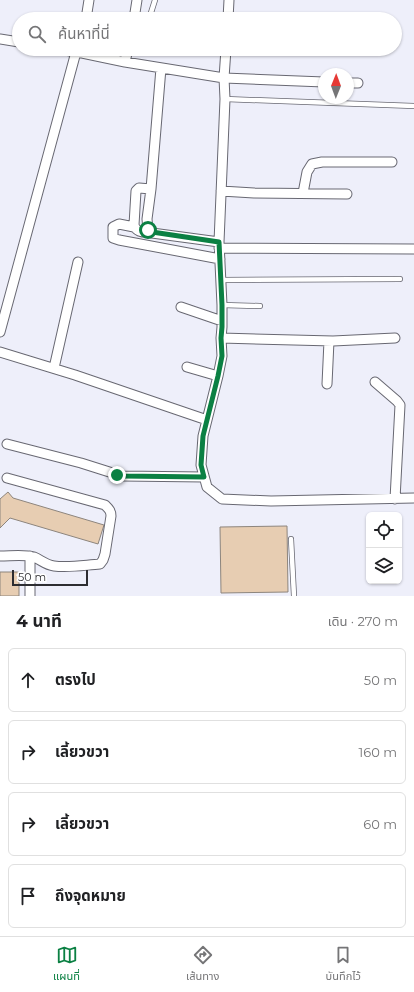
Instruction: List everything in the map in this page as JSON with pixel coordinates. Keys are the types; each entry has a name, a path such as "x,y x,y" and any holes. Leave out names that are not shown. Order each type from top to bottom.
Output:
{"street":[{"path":"87,12 88,0"},
{"path":"135,12 137,0"},
{"path":"228,12 229,0"},
{"path":"0,39 12,41"},
{"path":"0,332 79,56"},
{"path":"100,56 125,62 224,78 318,82"},
{"path":"125,62 126,56"},
{"path":"226,56 219,245 222,305 222,356 203,436 201,465 207,488 222,499 271,501 414,498"},
{"path":"152,232 148,230 147,219 162,68"},
{"path":"303,193 307,172 312,164 322,162 392,162"},
{"path":"134,227 136,191 139,188 151,189"},
{"path":"221,191 254,193 347,194"},
{"path":"220,259 118,240 113,238 113,227 119,224 134,227 137,230 191,238 219,245 414,248"},
{"path":"190,253 191,238"},
{"path":"54,368 78,262"},
{"path":"181,307 222,321"},
{"path":"221,338 329,341 395,338"},
{"path":"327,384 329,341"},
{"path":"0,352 54,368 207,420"},
{"path":"187,367 218,376"},
{"path":"375,382 400,405 396,498"},
{"path":"7,444 81,463 122,476 204,477"},
{"path":"0,556 30,556 52,566 68,567 100,564 105,554 111,516 111,512 105,506 7,478"},
{"path":"30,556 30,596"}],"lane":[{"path":"151,12 155,0"},
{"path":"225,99 414,106"},
{"path":"220,280 400,280"},
{"path":"222,305 260,306"},
{"path":"291,539 294,596"}],"building":[{"path":"8,492 13,498 104,525 98,544 10,518 0,528 0,499"},
{"path":"287,526 288,592 221,593 220,527"},
{"path":"0,572 19,572 19,596 0,596"}],"route":[{"path":"117,475 204,477 201,465 203,436 222,356 222,305 219,242 152,232 148,230"}]}
